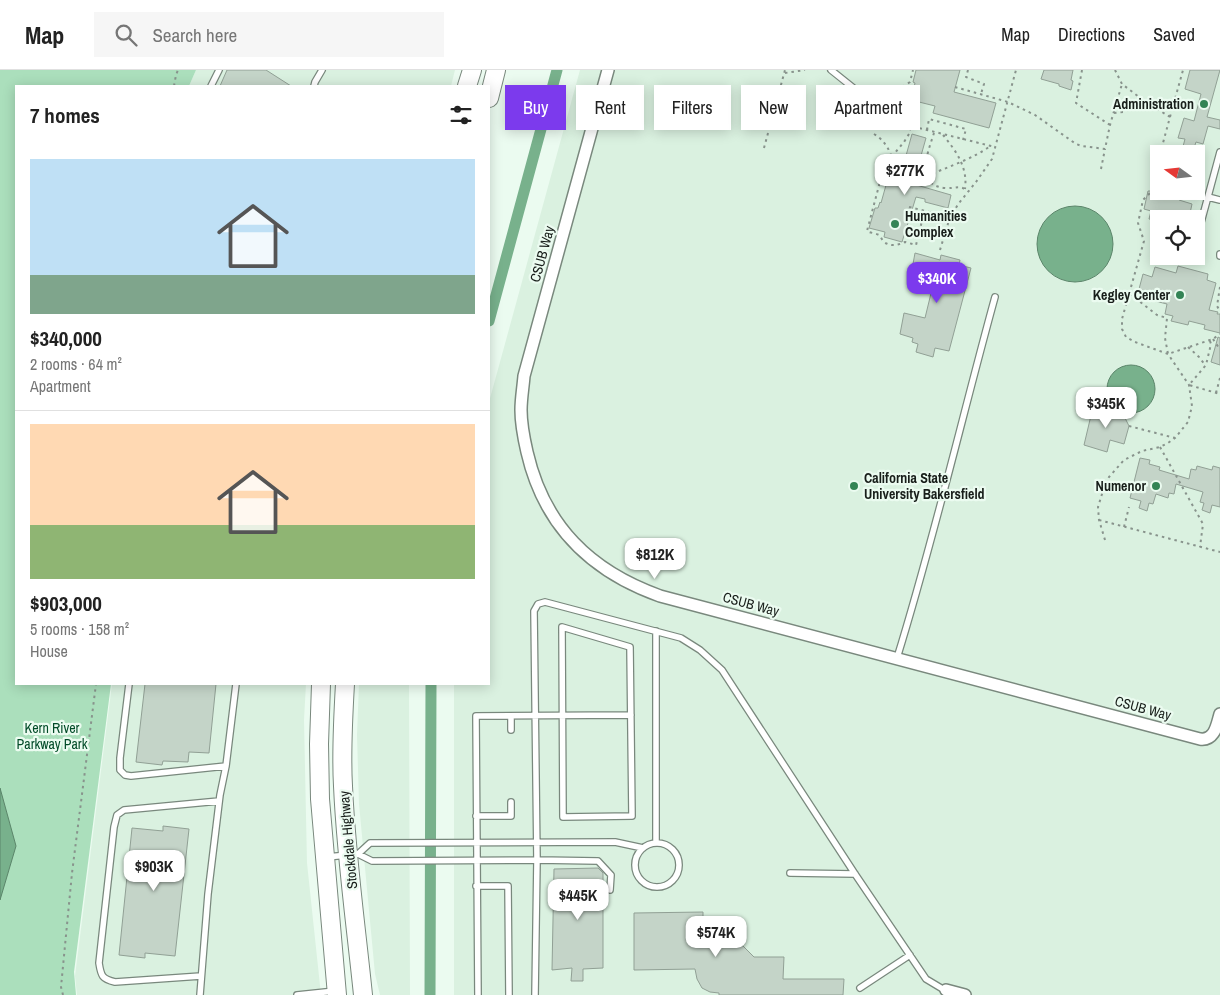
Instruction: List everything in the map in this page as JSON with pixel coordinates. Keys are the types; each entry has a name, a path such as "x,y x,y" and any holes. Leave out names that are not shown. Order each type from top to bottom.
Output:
{"main road":[{"path":"467,85 472,70"},
{"path":"490,94 496,70"},
{"name":"Stockdale Highway","path":"321,685 319,776 336,993"},
{"name":"Stockdale Highway","path":"345,685 342,759 343,787 353,854 363,995"}],"street":[{"name":"CSUB Way","path":"608,70 524,376 521,412 530,466 539,490 562,530 581,550 614,575 660,596 1200,738 1205,739 1211,736 1216,729 1220,714"},
{"path":"946,992 965,995"}],"lane":[{"path":"212,85 219,70"},
{"path":"314,85 322,70"},
{"path":"831,70 850,85"},
{"path":"1204,210 1220,152"},
{"path":"1208,197 1220,200"},
{"path":"897,658 952,462 995,297"},
{"path":"535,995 537,842 534,611 538,604 545,602 680,638 700,650 722,670 910,956 926,979 946,992"},
{"path":"562,627 630,647 631,716 632,816 563,817 562,627"},
{"path":"656,631 656,843"},
{"path":"129,685 120,758 120,770 125,775 131,776 226,766"},
{"path":"200,995 208,894 219,800 226,766 236,685"},
{"path":"478,995 476,716 631,716"},
{"path":"511,716 511,730"},
{"path":"201,976 115,982 106,980 100,974 99,963 114,827 117,815 124,810 219,800"},
{"path":"476,816 510,816 511,802"},
{"path":"353,854 370,843 615,842 643,848"},
{"path":"656,843 670,847 675,852 679,866 677,873 668,884 654,887 647,885 641,880 635,868 635,860 643,848 649,844 656,843"},
{"path":"325,857 353,854 372,861 598,861 611,875 610,890"},
{"path":"790,874 855,874"},
{"path":"476,886 508,886 508,995"},
{"path":"860,988 910,956"},
{"path":"297,995 336,993"}],"path":[{"path":"174,85 178,70"},
{"path":"764,148 785,72 805,70"},
{"path":"905,85 910,82 913,70"},
{"path":"968,70 966,77 984,84 981,94"},
{"path":"940,250 950,217 967,190 976,182 992,159 1016,70"},
{"path":"1082,70 1076,103 1110,124"},
{"path":"1115,70 1122,84 1170,117"},
{"path":"1162,145 1183,70"},
{"path":"1100,169 1110,124 1122,84"},
{"path":"955,87 1008,102 1036,115 1076,144 1105,149"},
{"path":"1114,113 1124,112 1143,100"},
{"path":"927,130 930,119 966,129 963,140"},
{"path":"920,128 995,147"},
{"path":"889,160 904,142 910,130"},
{"path":"935,132 926,160 926,176 935,185 949,188 960,186 967,190"},
{"path":"874,134 880,137 891,155 882,174 867,232 879,235 883,242 887,244 896,245 905,242 916,245 923,217"},
{"path":"941,134 961,161 967,190"},
{"path":"926,176 990,146"},
{"path":"1150,193 1143,200 1138,224 1144,241 1122,319 1122,329 1126,337 1135,342 1168,354 1211,340 1220,334"},
{"path":"909,207 950,217"},
{"path":"1220,287 1217,306 1220,311"},
{"path":"1105,540 1099,520 1098,507 1110,477 1124,460 1142,451 1168,443 1175,438 1188,422 1192,406 1189,384 1168,354 1165,338 1167,318 1156,315 1130,293"},
{"path":"1189,384 1206,365 1211,340"},
{"path":"1211,340 1219,348"},
{"path":"1188,347 1206,365"},
{"path":"1216,393 1220,378"},
{"path":"1189,384 1220,394"},
{"path":"1130,426 1175,438"},
{"path":"1160,446 1204,524 1200,547"},
{"path":"1124,527 1129,507"},
{"path":"1099,520 1220,552"},
{"path":"63,995 61,987 72,873 96,685"}],"shaded area":[{"path":"196,70 455,70 451,85 189,85"},
{"name":"California State University Bakersfield","path":"580,70 1220,70 1220,995 454,995 454,685 490,685 490,398 564,130 566,130 566,121"},
{"path":"1075,206 1089,209 1102,217 1110,230 1113,244 1110,258 1102,271 1089,279 1075,282 1061,279 1048,271 1040,258 1037,244 1040,230 1048,217 1061,209"},
{"path":"1126,365 1136,365 1148,372 1155,384 1155,394 1148,406 1136,413 1126,413 1118,409 1111,402 1107,394 1107,384 1111,376 1118,369"},
{"path":"112,685 306,685 304,720 307,863 321,995 77,995 75,976"},
{"path":"359,685 409,685 410,995 380,995 375,974 359,804 357,735"},
{"path":"0,788 16,846 0,900"}],"green space":[{"name":"Kern River Parkway Park","path":"0,70 196,70 189,85 15,85 15,685 111,685 74,972 76,995 0,995"}],"building":[{"path":"227,70 266,70 289,85 220,85"},
{"path":"916,70 960,70 954,92 996,103 989,128 933,113 935,106 920,102 920,85 915,85 913,82"},
{"path":"1044,70 1073,70 1071,90 1059,86 1059,84 1041,79"},
{"name":"Administration","path":"1190,70 1220,70 1207,117 1220,120 1220,129 1208,126 1203,144 1196,142 1195,145 1183,145 1185,139 1178,138 1184,118 1194,121 1201,94 1185,89"},
{"path":"912,134 926,138 913,184 951,195 948,208 925,202 925,199 916,197 902,242 884,237 885,232 869,228 875,208 878,208 881,203 888,178 899,181"},
{"path":"1148,191 1150,191 1150,200 1179,200 1192,204 1191,210 1150,211 1144,209"},
{"path":"915,253 940,260 941,255 960,260 959,265 971,268 949,351 935,348 933,357 916,352 918,344 912,342 913,338 900,334 904,313 925,318 934,281 911,275"},
{"name":"Kegley Center","path":"1178,266 1208,274 1207,280 1216,283 1209,310 1220,314 1220,333 1204,329 1205,325 1189,321 1188,325 1171,321 1173,316 1165,314 1167,304 1147,299 1148,292 1139,289 1143,274 1152,277 1155,267 1176,273"},
{"path":"1218,337 1220,338 1220,365 1211,362"},
{"path":"1093,407 1123,414 1129,426 1124,444 1110,440 1107,452 1084,445"},
{"path":"1140,458 1150,460 1149,464 1160,467 1159,470 1189,479 1191,469 1196,470 1197,466 1212,470 1213,466 1220,468 1220,507 1212,505 1210,513 1202,510 1204,503 1200,502 1203,492 1176,484 1174,494 1169,493 1168,498 1156,494 1153,504 1149,503 1147,511 1139,508 1141,501 1130,498"},
{"path":"145,685 216,685 209,753 189,752 188,762 163,761 162,765 136,762"},
{"path":"163,826 189,829 175,956 145,953 145,958 119,955 132,828 163,831"},
{"path":"598,868 603,873 603,968 583,969 583,981 571,981 572,968 552,970 554,869"},
{"path":"703,912 703,934 728,931 754,957 784,957 783,979 844,979 843,995 719,995 719,993 710,992 702,988 697,979 695,969 634,970 634,913"}],"waterway":[{"path":"490,317 557,70"},
{"path":"430,995 431,685"}],"place":[{"name":"Administration","path":"1204,104"},
{"name":"Humanities Complex","path":"895,224"},
{"name":"Kegley Center","path":"1180,295"},
{"name":"California State University Bakersfield","path":"854,486"},
{"name":"Numenor","path":"1156,486"}]}
